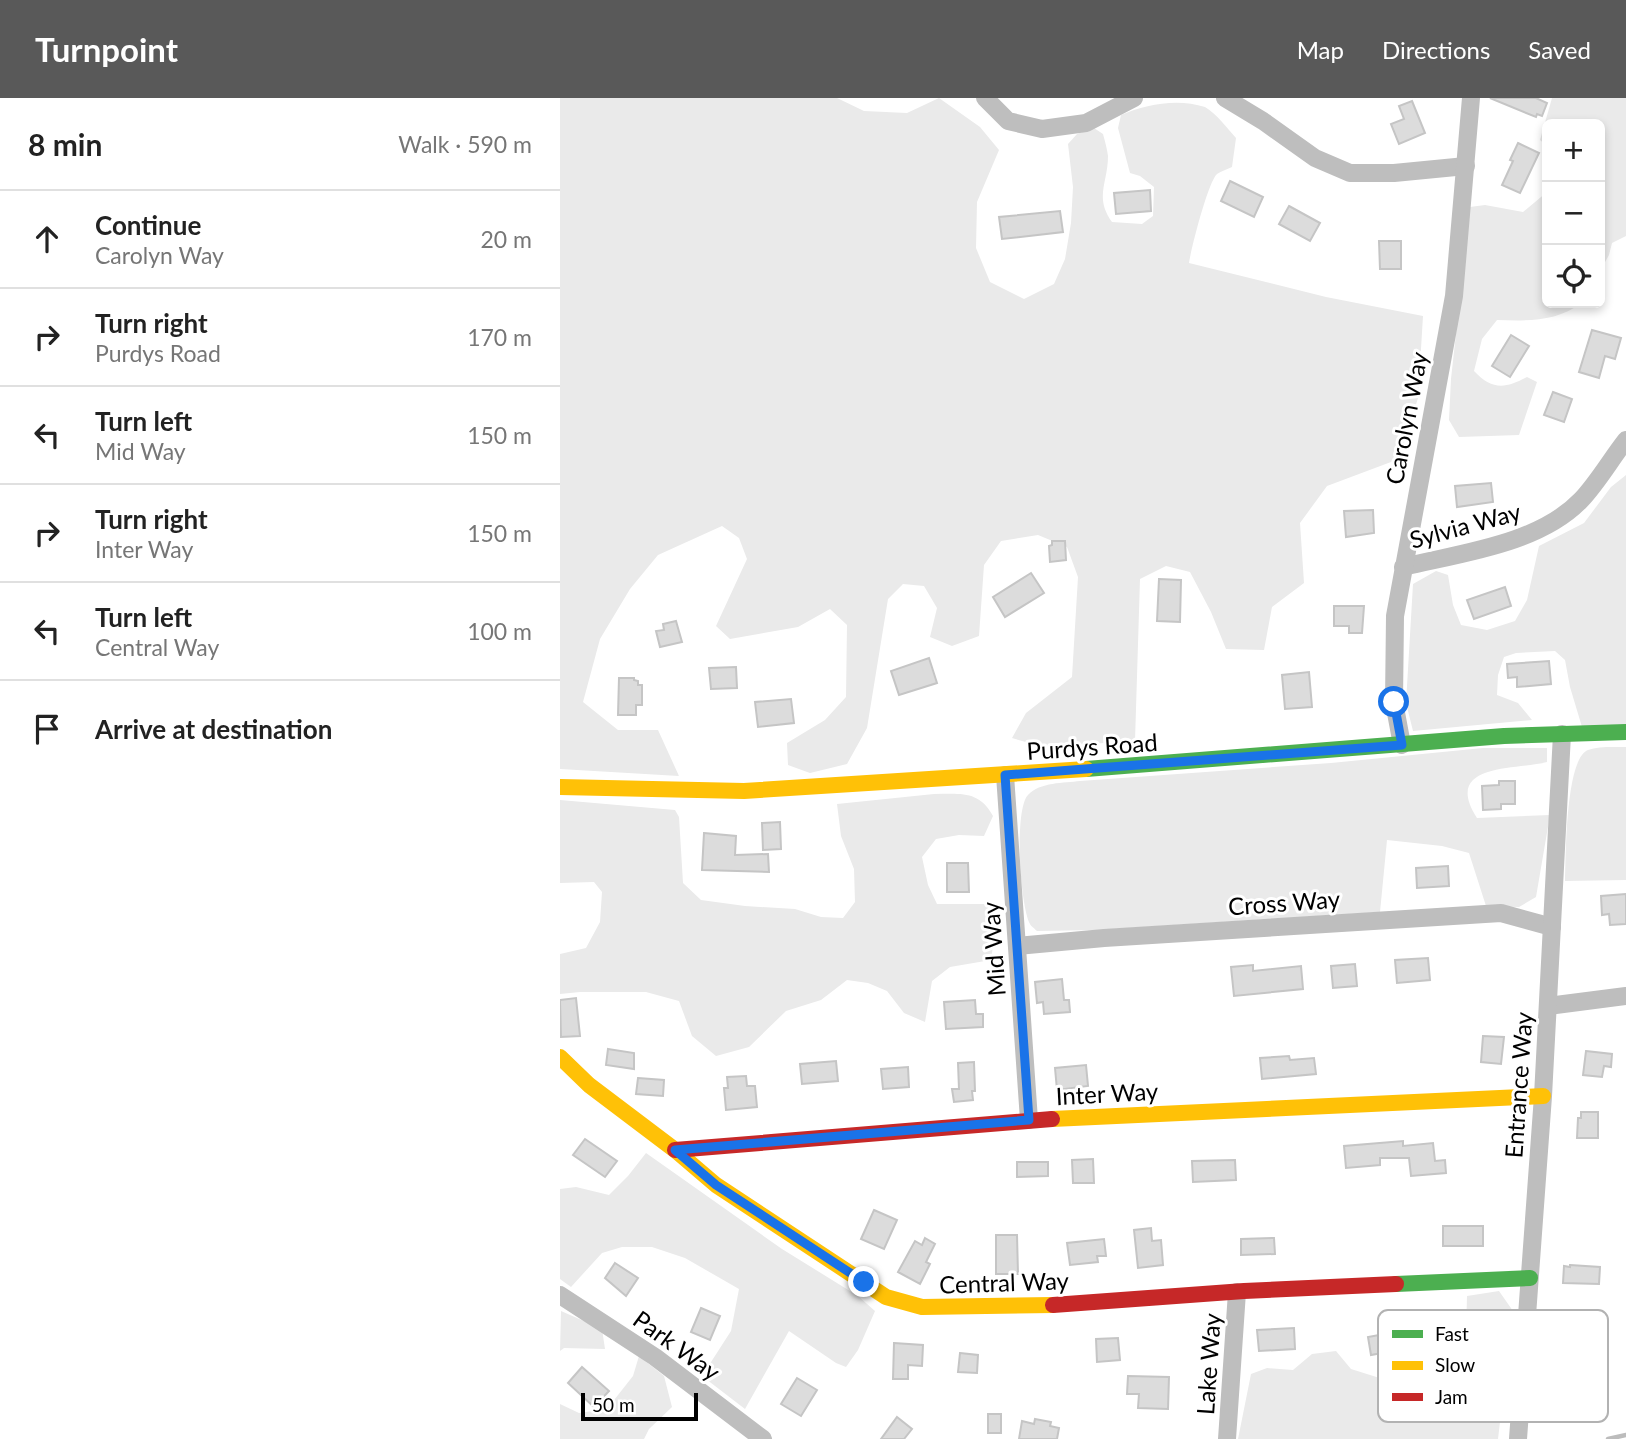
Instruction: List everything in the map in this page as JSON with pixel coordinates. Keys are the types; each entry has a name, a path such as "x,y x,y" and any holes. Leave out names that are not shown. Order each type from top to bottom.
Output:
{"street":[{"path":"985,98 1008,121 1042,129 1086,123 1134,98"},
{"path":"1225,98 1315,158 1350,173 1394,173 1466,166"},
{"name":"Carolyn Way","path":"1402,745 1394,702 1395,616 1454,296 1471,98"},
{"name":"Sylvia Way","path":"1403,567 1505,542 1545,527 1581,500 1626,440"},
{"name":"Purdys Road","path":"560,787 744,790 1005,775 1504,736 1626,732"},
{"name":"Entrance Way","path":"1528,1310 1548,1006 1562,734"},
{"name":"Mid Way","path":"1005,775 1029,1120"},
{"name":"Cross Way","path":"1017,946 1104,937 1501,913 1552,927"},
{"path":"1548,1006 1626,996"},
{"name":"Central Way","path":"560,1057 589,1085 675,1150 716,1185 886,1297 922,1307 1021,1307 1237,1292 1530,1278"},
{"name":"Inter Way","path":"675,1150 1029,1120 1542,1096"},
{"name":"Lake Way","path":"1227,1439 1237,1292"},
{"name":"Park Way","path":"560,1295 655,1357 763,1439"}],"shaded area":[{"path":"560,98 837,98 864,111 907,113 939,98 980,127 999,150 977,202 976,248 990,282 1024,299 1054,284 1065,259 1073,187 1068,144 1077,134 1094,128 1103,134 1108,156 1103,197 1112,222 1142,224 1153,216 1154,187 1140,176 1130,173 1118,128 1121,115 1162,104 1184,103 1205,107 1218,117 1236,138 1232,167 1217,174 1209,189 1189,263 1326,297 1423,316 1418,398 1399,459 1327,486 1300,523 1304,583 1272,607 1264,650 1226,649 1190,572 1166,566 1140,579 1135,741 1043,747 1012,738 1026,713 1072,677 1078,577 1067,547 1038,535 1001,541 984,565 979,636 952,646 930,637 937,608 924,586 903,584 888,599 867,728 847,764 810,773 788,765 787,743 825,720 846,697 847,625 830,609 798,627 730,639 716,626 747,559 739,538 722,526 658,555 630,589 600,639 583,702 618,730 658,730 679,776 560,769"},
{"path":"1552,98 1626,98 1626,236 1612,243 1605,262 1605,119 1546,119"},
{"path":"1542,196 1542,308 1574,308 1552,317 1497,320 1482,339 1474,371 1487,382 1499,386 1527,377 1537,382 1519,435 1459,437 1449,420 1470,207 1485,205 1523,212"},
{"path":"1626,475 1626,726 1582,727 1565,660 1555,651 1516,653 1504,657 1498,675 1497,695 1518,703 1532,720 1413,731 1406,703 1413,584 1436,571 1448,575 1453,605 1461,625 1487,630 1515,621 1527,600 1539,546 1584,523 1611,487"},
{"path":"1626,747 1626,880 1565,881 1568,810 1580,757 1592,749"},
{"path":"1483,748 1547,748 1547,762 1488,772 1476,778 1469,787 1468,800 1477,818 1550,815 1536,897 1519,907 1486,906 1469,853 1442,846 1387,840 1380,912 1096,930 1037,931 1026,914 1021,879 1021,819 1028,795 1039,788 1080,781 1331,763"},
{"path":"934,794 968,795 982,802 993,816 984,836 959,835 936,839 922,857 928,885 937,904 992,904 995,932 991,960 950,967 932,981 925,1022 904,1013 887,991 868,983 847,980 821,1000 786,1011 749,1047 716,1056 692,1036 679,1001 646,992 560,994 560,954 586,948 600,922 602,892 594,882 560,883 560,800 675,810 679,817 683,883 701,900 795,909 821,917 843,918 855,902 854,869 841,836 837,804"},
{"path":"646,1153 782,1249 858,1296 875,1311 858,1350 846,1367 789,1331 745,1409 702,1376 731,1331 739,1289 685,1258 652,1247 622,1247 602,1253 571,1287 560,1279 560,1189 576,1187 609,1195"},
{"path":"1499,1291 1512,1310 1467,1310 1467,1296"},
{"path":"561,1311 602,1329 605,1349 564,1348 560,1351"},
{"path":"1336,1351 1351,1369 1378,1377 1378,1422 1500,1422 1498,1439 1238,1439 1251,1374 1267,1368 1293,1370 1312,1354"},
{"path":"639,1356 664,1376 672,1407 649,1429 644,1439 560,1439 560,1404 579,1413 607,1409 633,1376"}],"building":[{"path":"1490,98 1536,98 1547,103 1542,116 1537,114 1536,117"},
{"path":"1412,101 1425,133 1399,144 1391,124 1404,119 1399,106"},
{"path":"1518,143 1539,153 1520,193 1502,185"},
{"path":"1230,181 1263,197 1254,217 1221,201"},
{"path":"1150,190 1151,211 1116,214 1114,193"},
{"path":"1289,206 1320,223 1310,241 1279,224"},
{"path":"1060,211 1063,232 1002,239 999,217"},
{"path":"1379,241 1401,241 1401,269 1380,269"},
{"path":"1592,330 1621,338 1615,359 1605,356 1599,378 1579,372"},
{"path":"1511,335 1529,346 1510,377 1492,366"},
{"path":"1553,392 1572,399 1564,422 1544,415"},
{"path":"1491,483 1493,502 1457,507 1455,486"},
{"path":"1373,510 1374,533 1346,537 1344,511"},
{"path":"1052,541 1065,541 1066,560 1050,562 1049,546"},
{"path":"1031,573 1044,593 1005,617 993,597"},
{"path":"1159,579 1181,580 1180,622 1157,621"},
{"path":"1505,587 1511,606 1474,619 1467,600"},
{"path":"1334,606 1364,606 1362,633 1349,633 1349,626 1334,626"},
{"path":"676,621 682,642 660,647 656,631 664,630 663,624"},
{"path":"929,658 937,683 899,695 891,671"},
{"path":"1549,661 1551,684 1517,687 1517,677 1508,678 1507,664"},
{"path":"736,667 737,688 711,689 709,668"},
{"path":"1309,672 1312,707 1285,709 1282,675"},
{"path":"619,678 634,678 638,685 642,685 642,705 636,705 636,715 618,715"},
{"path":"791,699 794,723 758,727 755,702"},
{"path":"1499,781 1515,781 1515,804 1501,804 1501,809 1483,810 1482,786 1499,785"},
{"path":"780,822 781,849 763,850 762,823"},
{"path":"704,833 736,836 735,855 768,854 769,872 702,870"},
{"path":"947,863 968,863 969,892 947,892"},
{"path":"1448,866 1449,886 1417,888 1416,868"},
{"path":"1626,894 1626,924 1610,925 1609,914 1602,915 1601,896"},
{"path":"1428,958 1430,980 1397,983 1395,960"},
{"path":"1355,964 1357,986 1333,988 1331,966"},
{"path":"1253,965 1253,971 1301,966 1303,989 1234,996 1231,967"},
{"path":"1062,979 1064,1000 1069,1000 1070,1012 1044,1014 1043,1002 1037,1003 1035,982"},
{"path":"576,998 580,1036 561,1037 560,1000"},
{"path":"975,1000 976,1014 983,1014 983,1027 946,1029 944,1002"},
{"path":"1483,1036 1504,1037 1501,1064 1481,1062"},
{"path":"608,1049 634,1053 634,1069 606,1065"},
{"path":"1586,1051 1612,1054 1611,1067 1604,1066 1602,1077 1583,1075"},
{"path":"1289,1056 1290,1060 1314,1058 1316,1074 1262,1079 1260,1058"},
{"path":"836,1061 838,1081 802,1084 800,1064"},
{"path":"974,1062 973,1100 954,1102 952,1089 959,1089 958,1063"},
{"path":"1086,1065 1088,1086 1057,1090 1055,1068"},
{"path":"908,1067 909,1087 883,1089 881,1069"},
{"path":"746,1076 747,1086 755,1086 757,1107 726,1110 724,1088 728,1088 727,1077"},
{"path":"638,1078 664,1080 663,1096 636,1094"},
{"path":"1581,1112 1598,1112 1598,1138 1577,1138"},
{"path":"585,1139 617,1161 605,1177 573,1155"},
{"path":"1403,1141 1403,1146 1433,1143 1435,1161 1445,1160 1446,1173 1411,1176 1409,1158 1380,1158 1380,1165 1346,1168 1344,1146"},
{"path":"1093,1159 1094,1183 1073,1183 1072,1160"},
{"path":"1235,1160 1236,1180 1193,1182 1192,1161"},
{"path":"1017,1162 1048,1162 1048,1176 1017,1177"},
{"path":"874,1210 897,1220 884,1249 861,1239"},
{"path":"1443,1226 1483,1226 1483,1246 1443,1246"},
{"path":"1151,1228 1152,1241 1161,1240 1163,1265 1138,1268 1134,1230"},
{"path":"996,1235 1017,1235 1018,1274 996,1274"},
{"path":"925,1238 935,1244 926,1262 930,1264 920,1284 898,1272 915,1241 922,1245"},
{"path":"1274,1238 1275,1254 1241,1255 1241,1239"},
{"path":"1104,1239 1106,1256 1097,1256 1098,1262 1070,1265 1067,1243"},
{"path":"615,1263 638,1278 626,1296 605,1278"},
{"path":"1564,1266 1600,1267 1599,1284 1563,1283"},
{"path":"701,1308 720,1316 710,1340 691,1332"},
{"path":"1294,1328 1295,1349 1259,1351 1257,1330"},
{"path":"1378,1335 1378,1354 1371,1355 1368,1337"},
{"path":"1118,1338 1120,1360 1097,1362 1096,1339"},
{"path":"894,1343 923,1345 922,1366 908,1365 908,1379 893,1379"},
{"path":"960,1353 978,1355 977,1373 958,1372"},
{"path":"582,1367 609,1391 594,1407 568,1383"},
{"path":"1128,1376 1169,1377 1168,1409 1138,1408 1139,1394 1127,1394"},
{"path":"797,1378 817,1390 801,1416 781,1404"},
{"path":"988,1414 1001,1414 1001,1433 988,1433"},
{"path":"897,1417 912,1429 904,1439 881,1439"},
{"path":"1035,1419 1051,1422 1050,1426 1059,1428 1057,1439 1019,1439 1022,1421 1034,1424"}],"waterway":[{"path":"1608,1439 1626,1435"}],"traffic: fast":[{"path":"1086,769 1504,736 1626,732"},
{"path":"1396,1284 1530,1278"}],"traffic: slow":[{"path":"560,787 744,791 1086,769"},
{"path":"560,1057 589,1085 675,1150 716,1185 886,1297 922,1307 1053,1305"},
{"path":"1052,1119 1543,1096"}],"traffic: jam":[{"path":"675,1150 1052,1119"},
{"path":"1053,1305 1244,1291 1396,1284"}],"route":[{"path":"864,1282 716,1185 675,1150 1029,1120 1005,775 1402,745 1394,702"}]}
